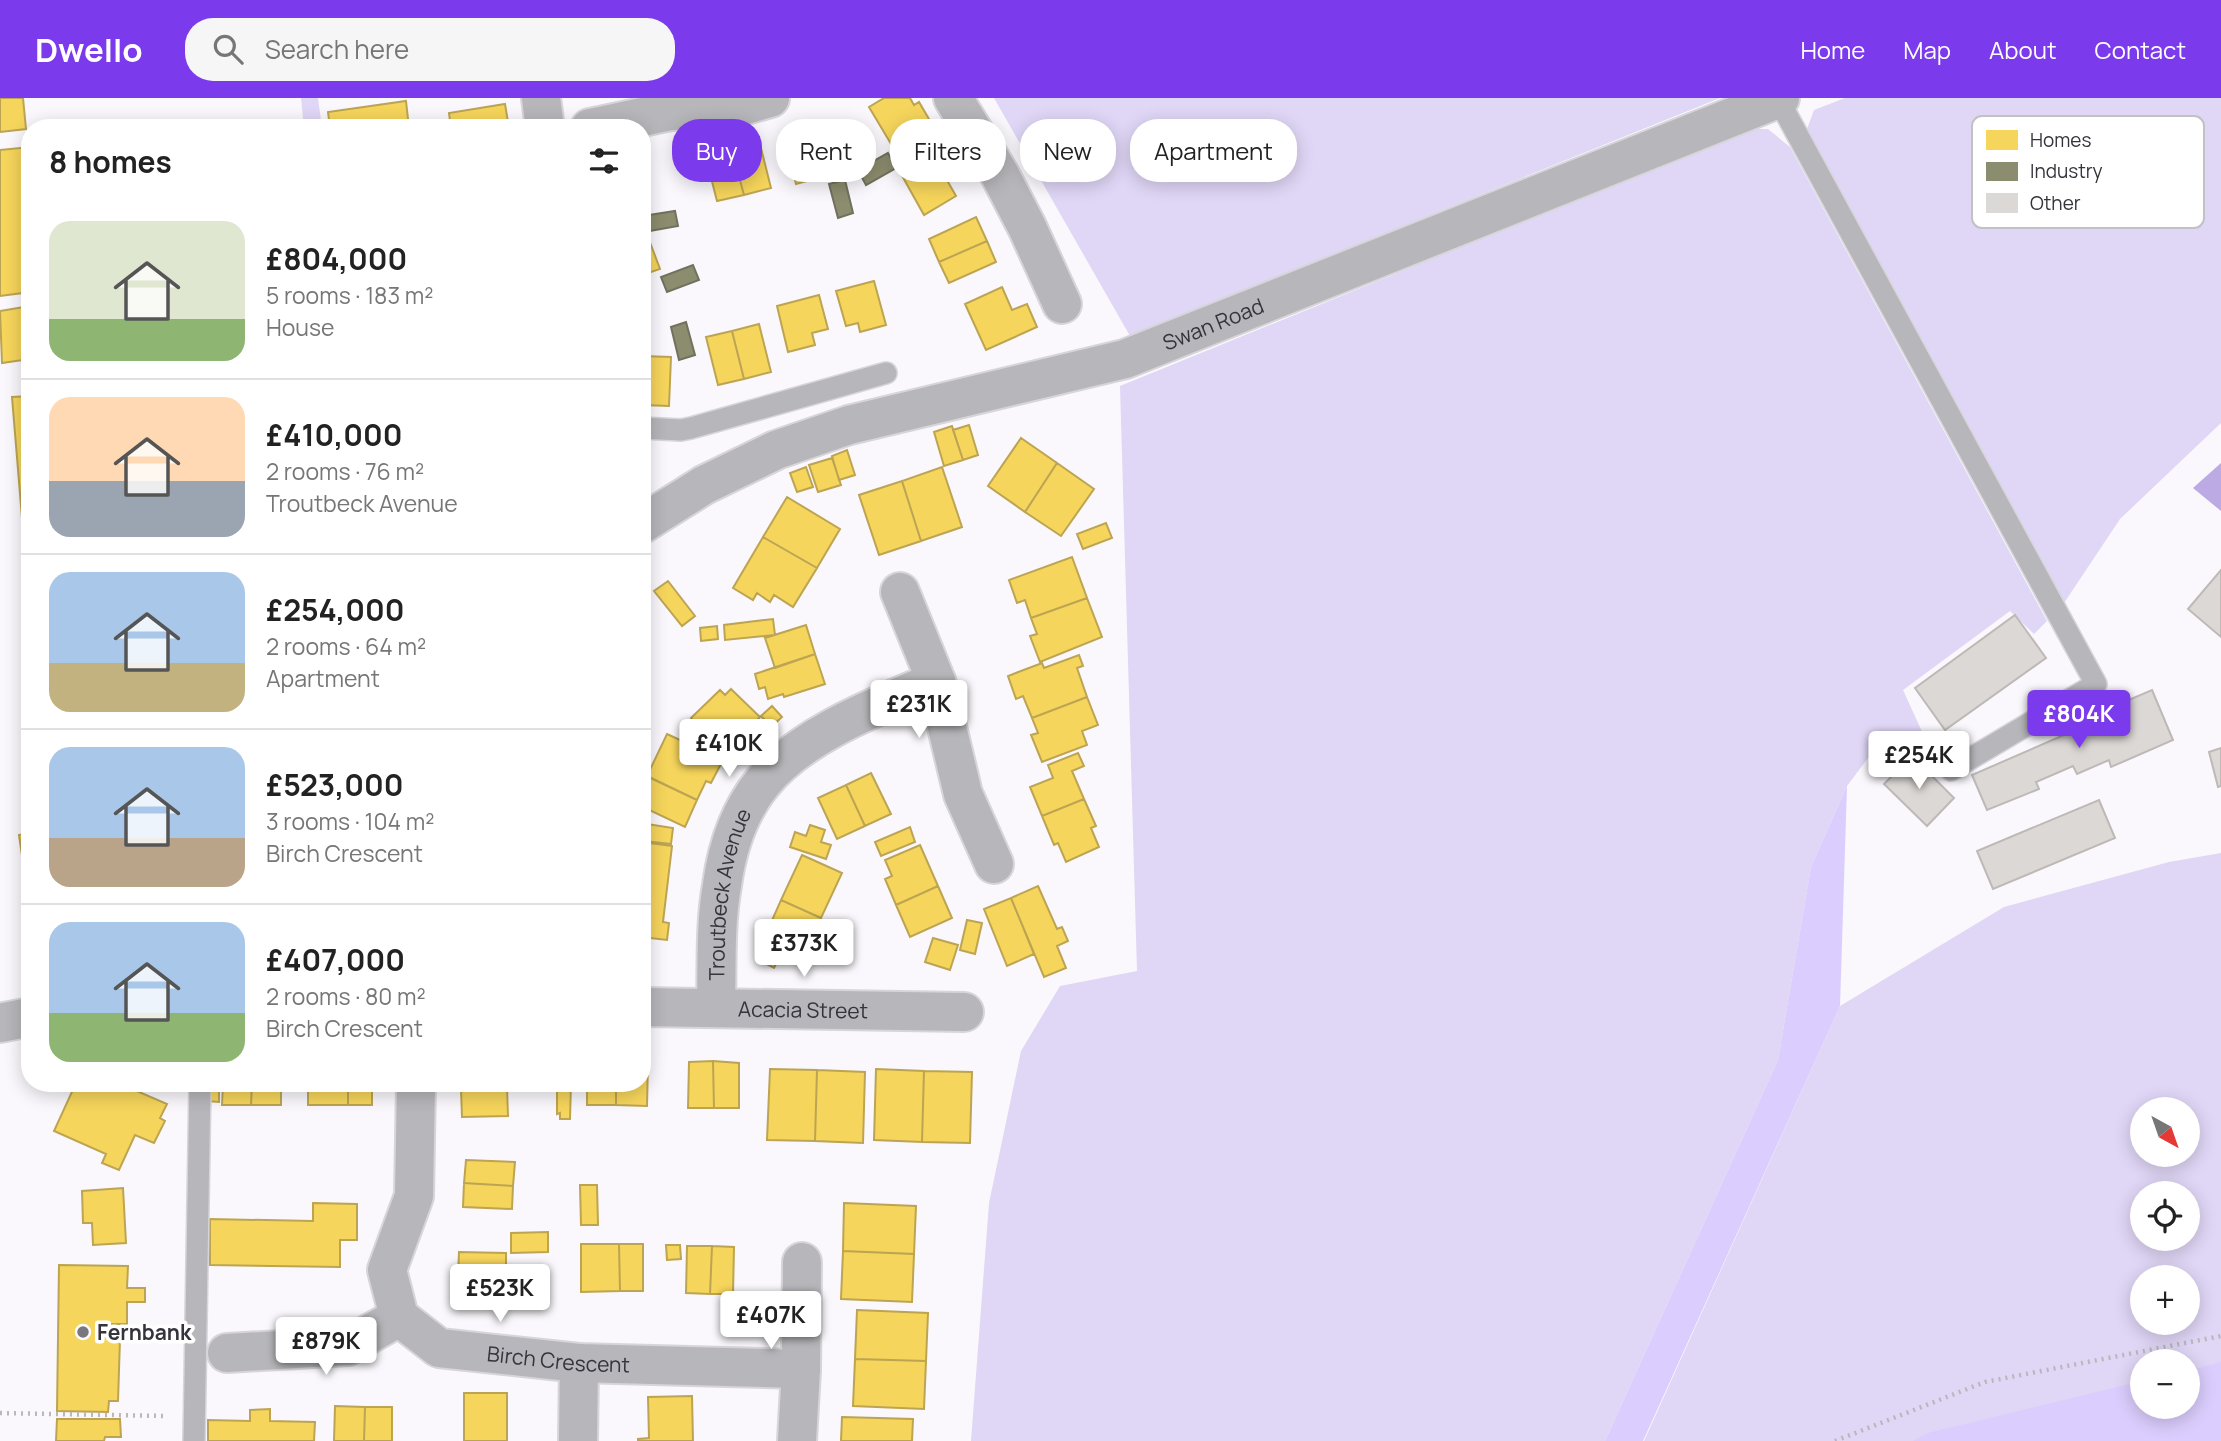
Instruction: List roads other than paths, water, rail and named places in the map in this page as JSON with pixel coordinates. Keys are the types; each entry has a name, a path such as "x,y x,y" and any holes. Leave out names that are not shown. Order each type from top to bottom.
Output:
{"street":[{"path":"541,98 544,119"},
{"path":"633,119 671,111 742,106 769,98"},
{"path":"953,98 1011,196 1062,304"},
{"name":"Swan Road","path":"651,518 704,485 776,450 849,425 1125,359 1779,98"},
{"path":"900,592 936,681 963,794 994,864"},
{"name":"Troutbeck Avenue","path":"716,1007 717,928 722,884 736,828 763,781 783,762 815,739 856,715 936,681"},
{"name":"Acacia Street","path":"651,1007 964,1012"},
{"path":"0,1023 21,1019"},
{"path":"227,1353 348,1346 399,1317 387,1270 414,1196 416,1092"},
{"path":"797,1441 802,1262"},
{"name":"Birch Crescent","path":"399,1317 439,1348 579,1363 801,1369"},
{"path":"578,1441 579,1363"}],"lane":[{"path":"1779,98 2096,684 1951,770"},
{"path":"651,428 691,428 886,373"},
{"path":"194,1441 200,1092"}],"place":[{"name":"Fernbank","path":"83,1332"}]}
